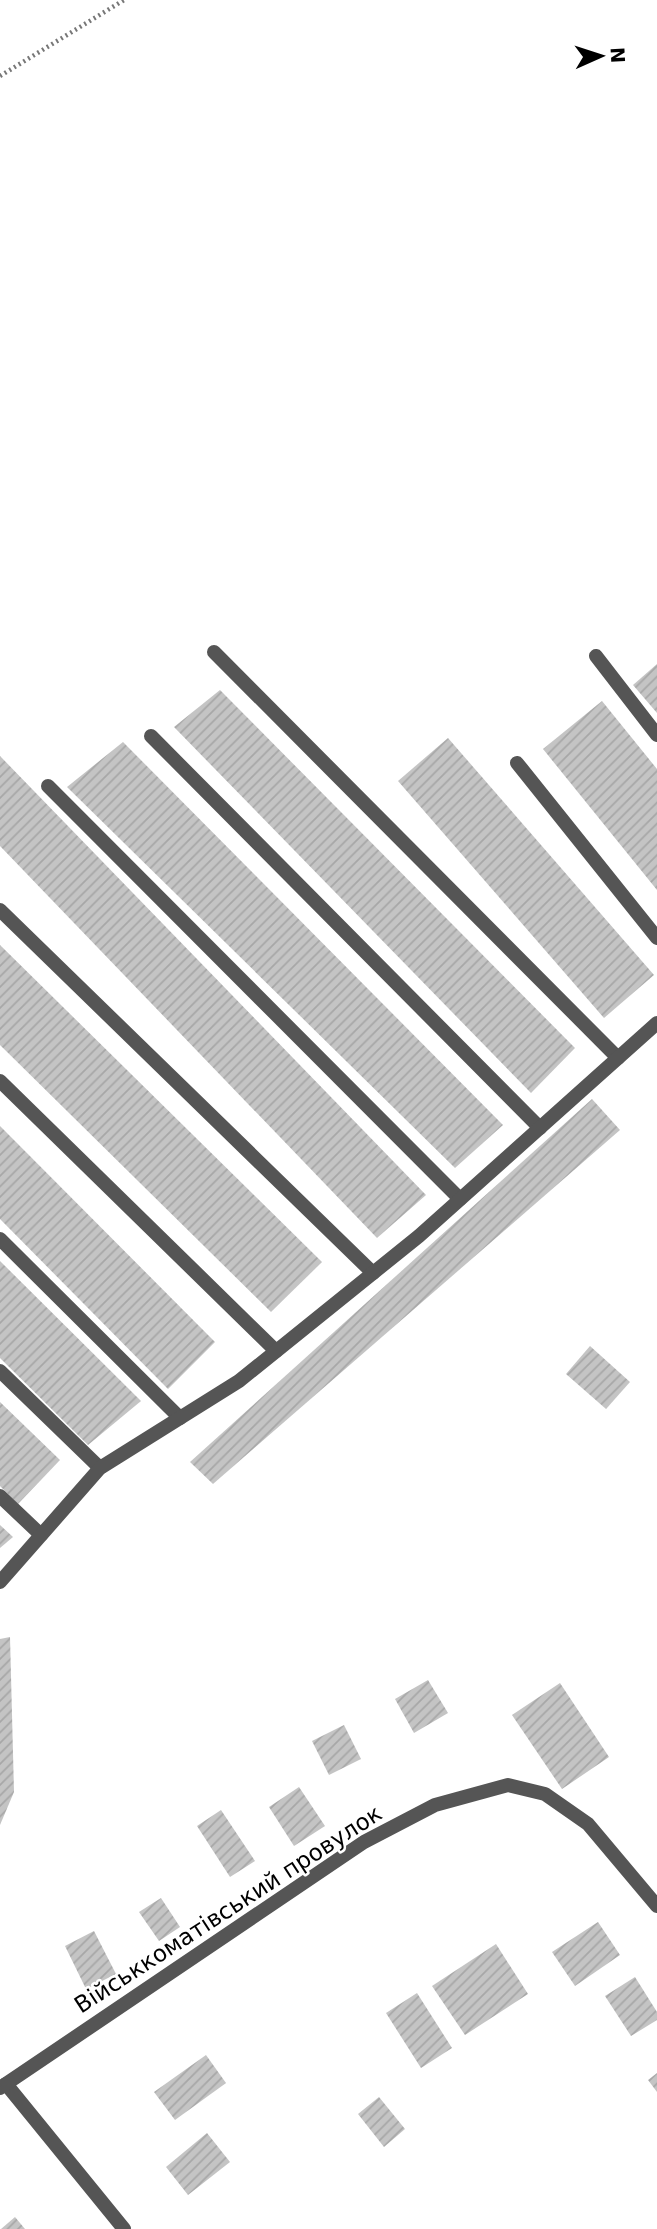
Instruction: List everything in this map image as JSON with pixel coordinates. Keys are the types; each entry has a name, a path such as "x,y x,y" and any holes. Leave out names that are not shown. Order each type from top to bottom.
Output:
{"street":[{"path":"214,652 618,1058"},
{"path":"596,656 657,736"},
{"path":"151,736 540,1128"},
{"path":"517,763 657,937"},
{"path":"48,786 460,1199"},
{"path":"0,909 373,1273"},
{"path":"0,1583 100,1468 239,1381 460,1199 657,1023"},
{"path":"0,1081 276,1351"},
{"path":"0,1239 180,1418"},
{"path":"0,1371 100,1468"},
{"path":"0,1496 41,1535"},
{"name":"Військкоматівський провулок","path":"3,2086 364,1842 435,1805 508,1785 545,1794 588,1824 654,1896"},
{"path":"3,2086 124,2229"}],"path":[{"path":"0,76 124,0"}],"building":[{"path":"657,664 657,713 633,685"},
{"path":"220,690 575,1048 531,1093 174,727"},
{"path":"602,701 657,769 657,890 543,749"},
{"path":"448,738 654,975 604,1018 398,781"},
{"path":"123,742 503,1125 455,1168 67,787"},
{"path":"0,756 426,1195 377,1238 0,846"},
{"path":"0,945 322,1262 271,1312 0,1045"},
{"path":"592,1099 620,1130 213,1484 190,1462"},
{"path":"0,1126 215,1342 168,1389 0,1219"},
{"path":"0,1261 141,1401 88,1445 0,1358"},
{"path":"590,1346 630,1382 606,1409 566,1374"},
{"path":"0,1402 60,1460 18,1504 0,1486"},
{"path":"0,1525 13,1537 0,1548"},
{"path":"10,1637 14,1792 0,1825 0,1639"},
{"path":"428,1680 448,1713 414,1733 395,1699"},
{"path":"560,1683 609,1757 562,1789 512,1715"},
{"path":"344,1725 361,1759 329,1775 312,1741"},
{"path":"299,1787 325,1826 294,1846 269,1807"},
{"path":"221,1810 255,1861 230,1877 197,1826"},
{"path":"161,1898 180,1927 159,1941 139,1912"},
{"path":"598,1922 620,1955 575,1986 552,1952"},
{"path":"94,1931 116,1974 86,1989 65,1946"},
{"path":"496,1944 528,1994 465,2035 432,1986"},
{"path":"635,1977 657,2012 657,2020 631,2036 605,1996"},
{"path":"417,1993 452,2048 421,2068 386,2013"},
{"path":"206,2055 226,2083 175,2120 154,2092"},
{"path":"657,2073 657,2092 648,2080"},
{"path":"379,2097 405,2129 384,2147 358,2114"},
{"path":"207,2133 230,2162 188,2195 166,2167"},
{"path":"15,2217 25,2229 1,2229"}]}
